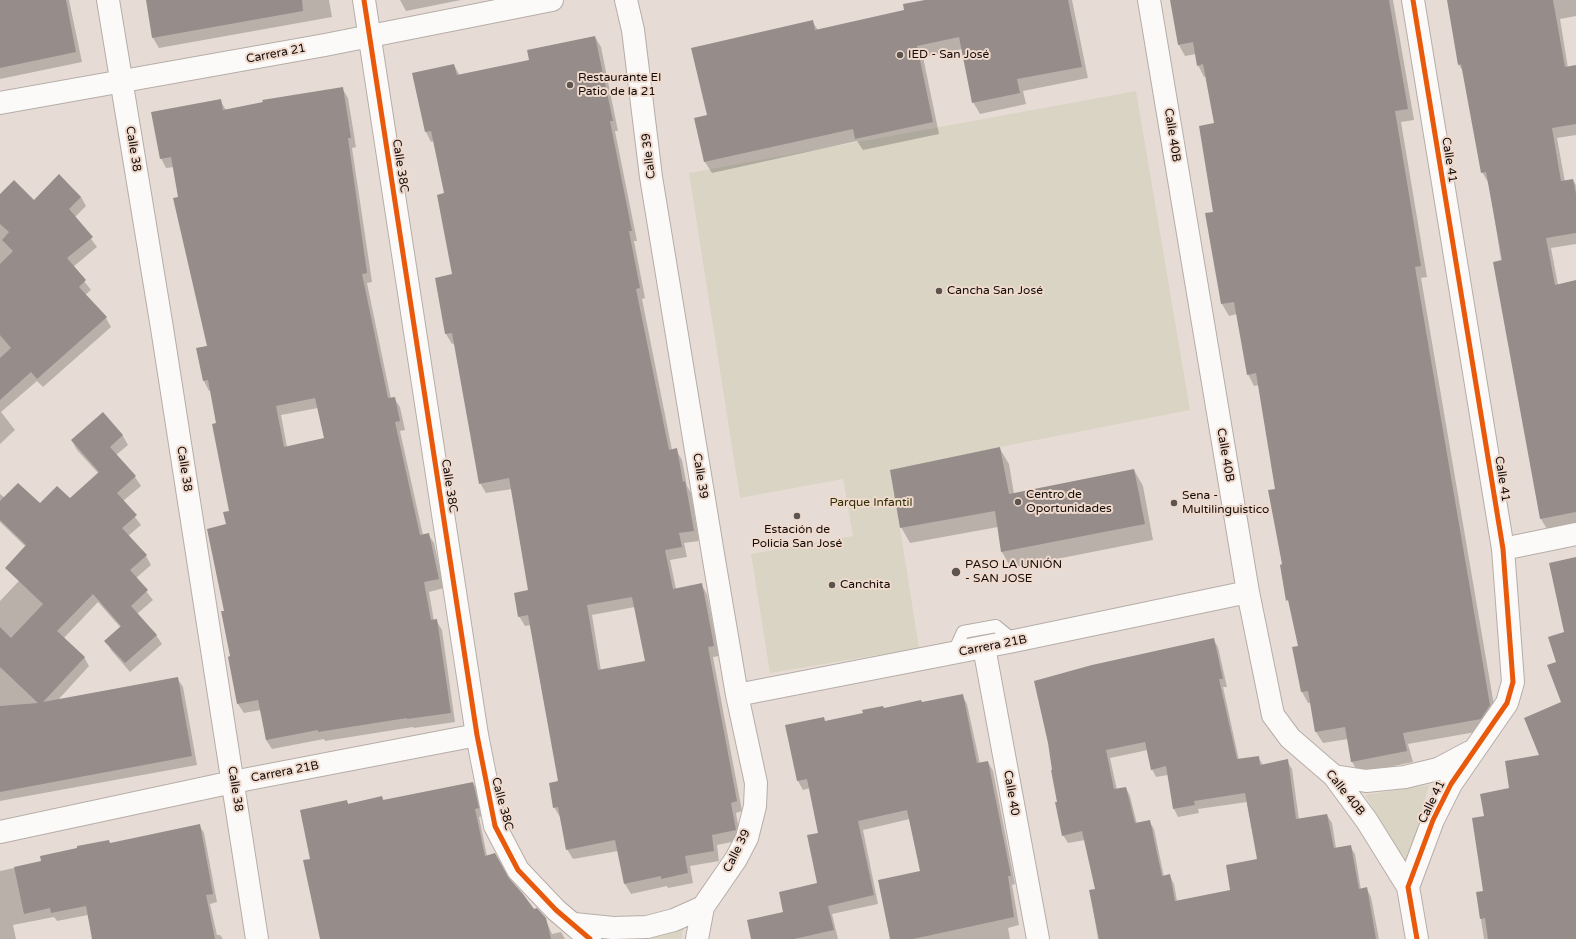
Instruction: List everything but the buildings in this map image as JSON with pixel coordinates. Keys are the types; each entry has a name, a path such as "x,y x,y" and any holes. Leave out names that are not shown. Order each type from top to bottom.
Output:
{"street":[{"name":"Calle 38","path":"108,0 162,328 257,939"},
{"name":"Calle 38C","path":"364,0 477,735 495,826 518,870 535,890 590,939"},
{"name":"Carrera 21","path":"0,103 318,46 552,0"},
{"name":"Calle 39","path":"626,0 633,30 651,177 737,695 756,783 755,806 747,838 736,859 703,907 696,939"},
{"name":"Calle 40B","path":"1149,0 1248,592 1273,715 1290,738 1334,776 1367,821 1408,886"},
{"name":"Calle 41","path":"1408,886 1433,820 1451,784 1473,750 1507,703 1513,682 1503,549 1413,0"},
{"path":"1503,549 1576,534"},
{"name":"Carrera 21B","path":"737,695 953,654 1248,592"},
{"name":"Calle 40","path":"984,647 1038,939"},
{"name":"Carrera 21B","path":"0,832 233,782 477,735"},
{"path":"1334,776 1366,781 1405,777 1438,769 1473,750"},
{"path":"1408,886 1417,939"},
{"path":"574,924 613,928 647,927 674,920 703,907"}],"lane":[{"path":"953,654 963,632 996,626 1014,641"}],"green space":[{"name":"Cancha San José","path":"1136,91 1190,410 1000,447 900,528 919,648 770,673 751,554 853,536 843,479 740,498 689,173"},
{"path":"1429,785 1407,864 1365,795"},
{"path":"684,927 681,939 616,939 613,936"}],"cycle path":[{"path":"364,0 477,735 495,826 518,870 556,910 590,939"},
{"path":"1413,0 1503,549 1513,682 1507,703 1451,784 1433,820 1408,887 1417,939"}],"place":[{"name":"IED - San José","path":"900,55"},
{"name":"Restaurante El Patio de la 21","path":"570,85"},
{"name":"Cancha San José","path":"939,291"},
{"name":"Centro de Oportunidades","path":"1018,502"},
{"name":"Sena - Multilinguistico","path":"1174,503"},
{"name":"Estación de Policia San José","path":"797,516"},
{"name":"PASO LA UNIÓN - SAN JOSE","path":"956,572"},
{"name":"Canchita","path":"832,585"}],"park label":[{"name":"Parque Infantil","path":"871,503"}]}
